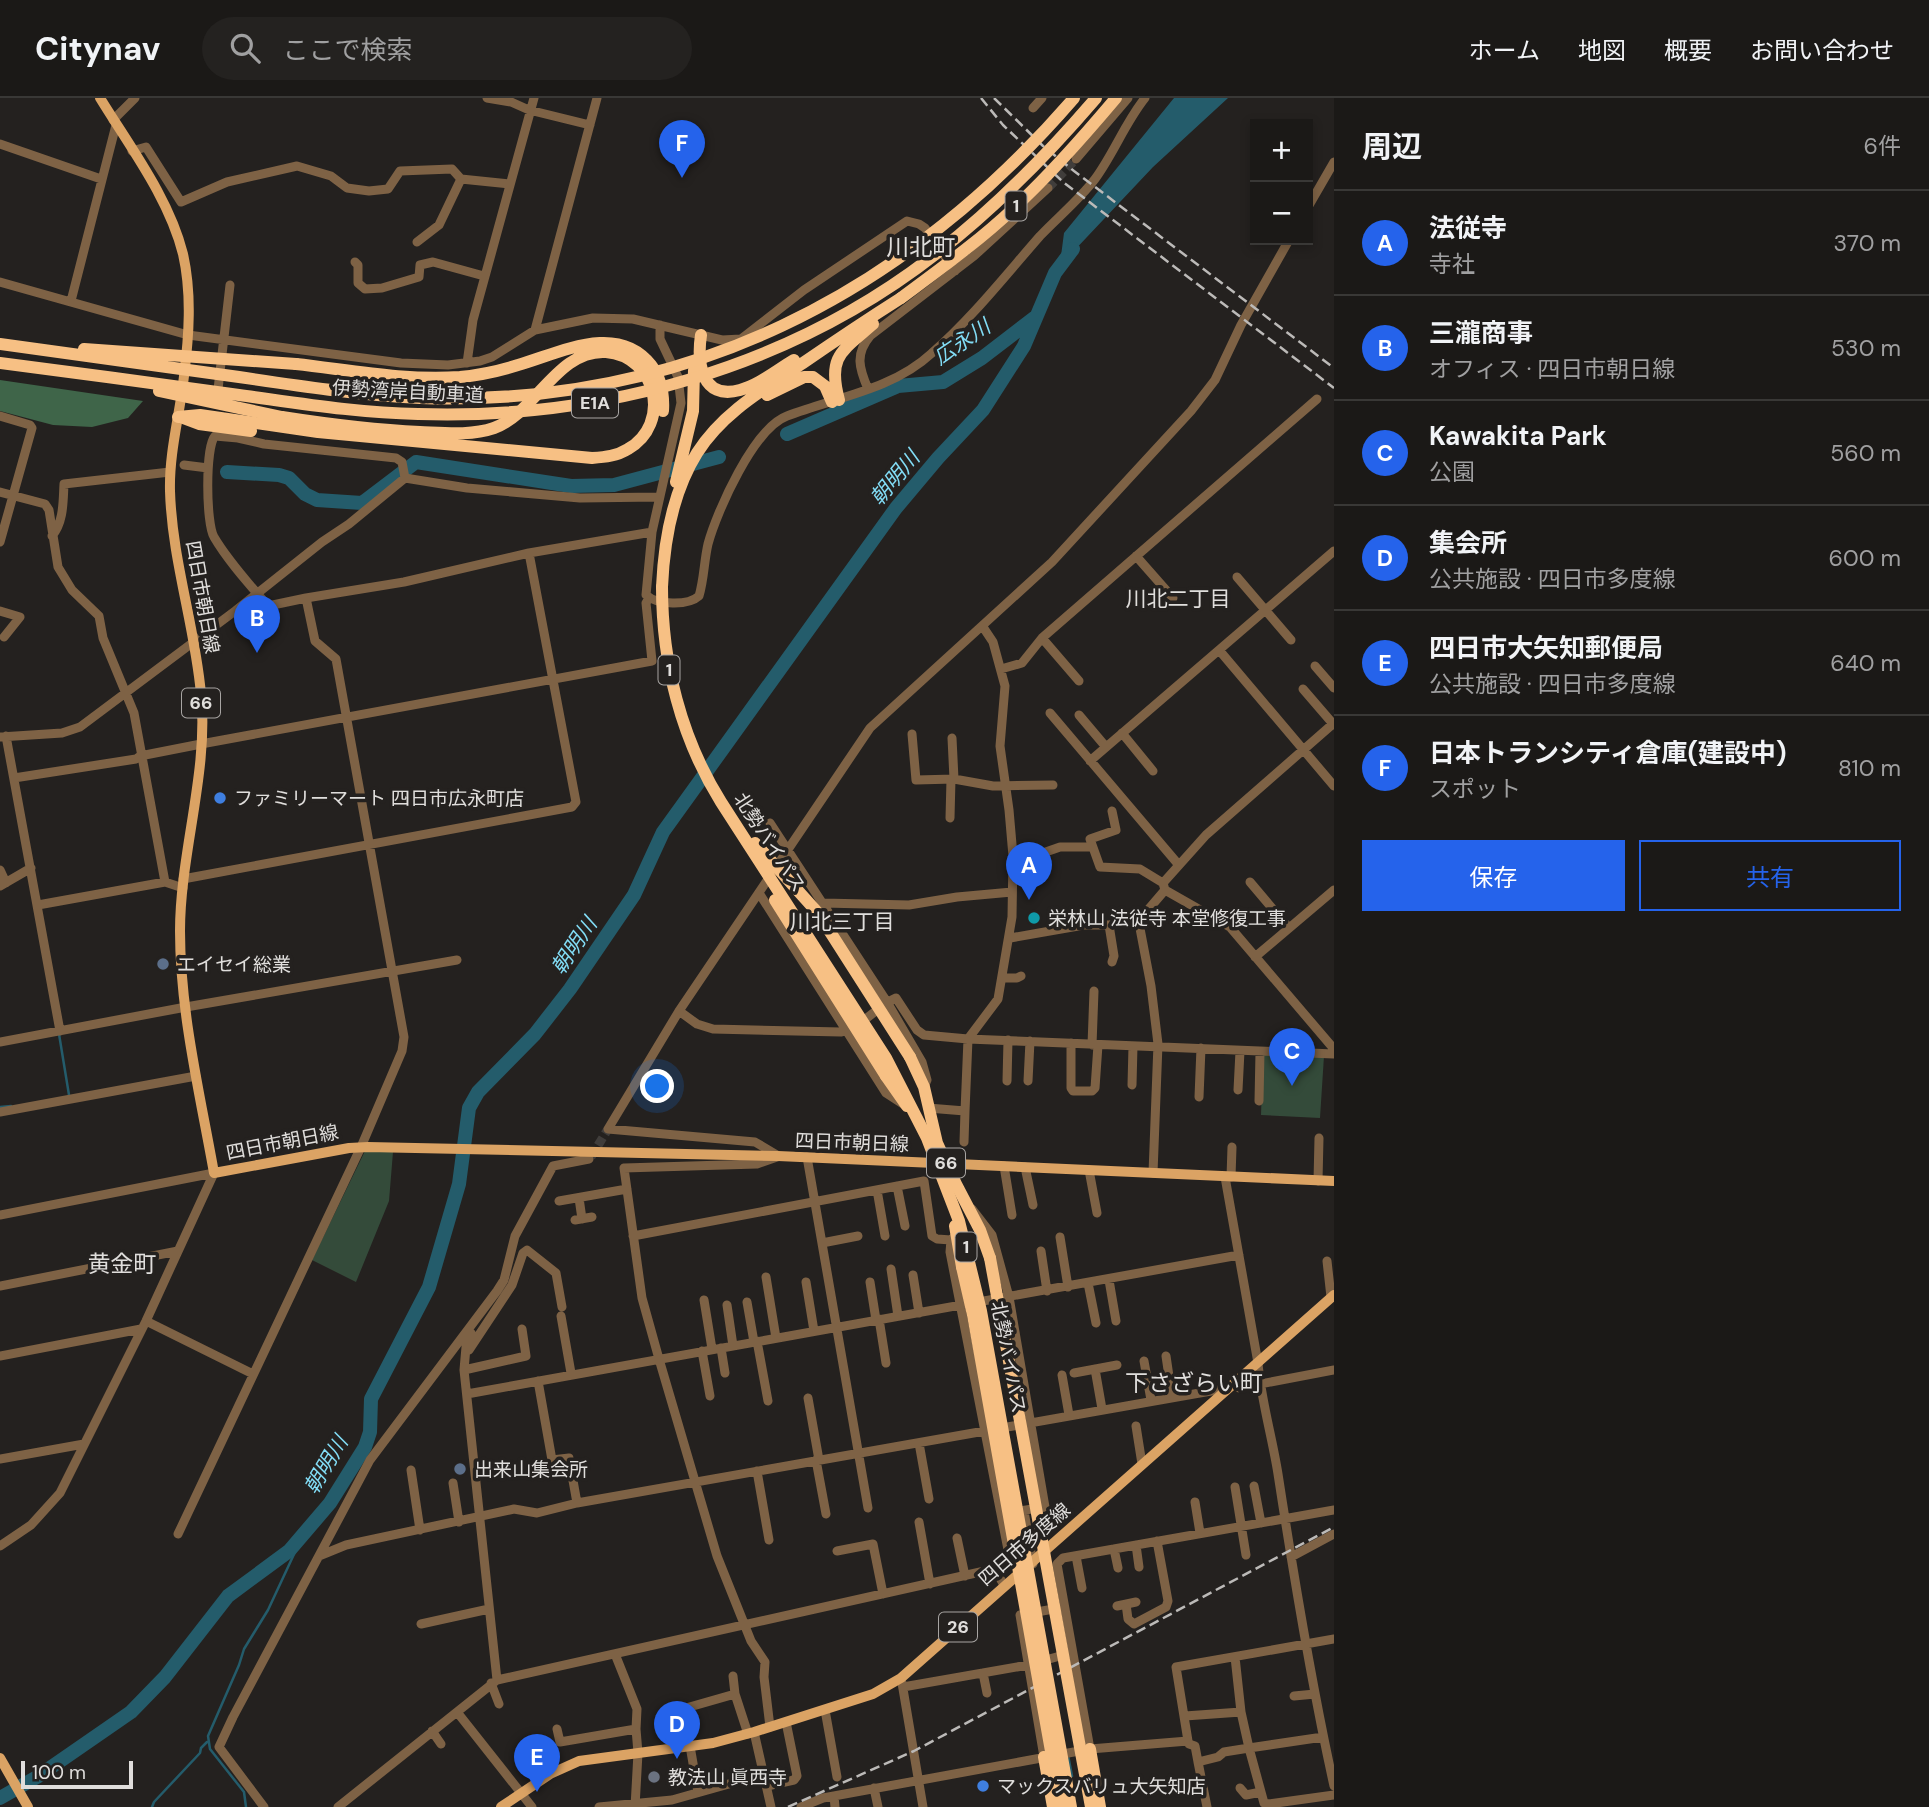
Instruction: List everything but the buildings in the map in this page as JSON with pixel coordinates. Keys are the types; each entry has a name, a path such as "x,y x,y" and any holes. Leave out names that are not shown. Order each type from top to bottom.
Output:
{"highway":[{"name":"伊勢湾岸自動車道","path":"0,344 308,387 419,398 543,394 624,380 688,363 758,337 841,297 923,243 967,206 1031,145 1074,98"},
{"name":"伊勢湾岸自動車道","path":"0,365 306,404 414,414 504,414 577,406 629,396 704,375 759,355 849,311 895,283 934,256 981,217 1043,156 1096,98"},
{"name":"1","path":"700,452 718,428 743,404 901,298 955,258 1015,207 1116,98"},
{"name":"1","path":"835,401 833,376 839,356 901,298"},
{"path":"701,335 699,365 705,379 717,388 736,391 749,387 852,325 879,312"},
{"name":"1","path":"682,475 682,454 693,411 695,366 701,335"},
{"path":"0,344 254,360 429,378 461,377 496,371 572,347 607,342 634,350 648,362 658,377 663,397 662,418 652,438 639,452 611,464 568,463 238,433 178,416"},
{"path":"0,365 325,423 440,433 468,433 497,427 528,405 562,370 591,354 614,353 633,362 648,377 655,398 655,409 649,428 636,444 618,454 592,458 318,432 200,415 178,416"},
{"path":"682,475 720,430 744,409 804,377 813,377 821,382 835,401"},
{"name":"北勢バイパス","path":"682,475 665,551 662,587 668,667 693,749 712,787 886,1058 927,1138 959,1221 981,1311 1071,1807"},
{"name":"1","path":"693,749 731,828 906,1106 980,1230 999,1295 1091,1807"},
{"name":"1","path":"712,787 748,834 818,913 883,1012 923,1087 950,1202 954,1237 975,1328 1061,1807"},
{"path":"1090,1749 1100,1807"},
{"path":"1044,1757 1053,1807"}],"main road":[{"name":"四日市朝日線","path":"100,98 172,221 183,255 188,295 188,335 170,472 172,522 202,695 201,744 183,883 180,932 186,1007 214,1173 365,1147 807,1157 1334,1181"},
{"name":"四日市多度線","path":"502,1807 560,1769 579,1761 713,1744 902,1683 1004,1585 1233,1388 1333,1296"},
{"path":"0,1758 28,1807"}],"street":[{"path":"71,301 115,122 135,98"},
{"path":"487,98 512,102 529,110 590,125"},
{"path":"467,363 472,320 534,98"},
{"path":"535,330 597,98"},
{"path":"1033,108 1042,98"},
{"path":"1076,159 1128,98"},
{"path":"649,598 671,602 697,599 701,592 702,571 712,530 732,482 759,442 782,418 887,383 917,366 958,329 1093,181 1121,132 1145,98"},
{"path":"0,144 101,179"},
{"path":"132,151 146,147 181,202 227,182 297,166 331,176 347,188 369,191 388,189 400,171 452,169 461,179 510,184"},
{"path":"1313,198 1334,162"},
{"path":"417,242 439,225 461,179"},
{"path":"868,389 859,364 861,348 865,342 993,241 1048,188"},
{"path":"0,282 188,335 414,364 467,363 492,357 535,330 609,317 633,319 728,341 741,339 804,290 907,221 925,228 955,271"},
{"path":"778,1156 755,1142 608,1129 679,1011 870,728 983,627 1080,534 1191,411 1215,380 1286,245"},
{"path":"355,262 358,265 358,284 365,289 382,288 419,276 420,265 433,262 485,276"},
{"path":"216,407 230,285"},
{"path":"649,598 645,589 652,532 682,394 676,369 660,339 660,325"},
{"path":"1001,669 1023,663 1042,638 1317,399"},
{"path":"0,416 30,425 32,428 0,542"},
{"path":"404,474 402,462 396,458 264,444 238,433 215,436 212,438 208,468 211,532 268,606 306,597 404,582 529,553 652,532"},
{"path":"184,465 208,468"},
{"path":"52,536 58,530 64,484 170,472"},
{"path":"404,474 467,488 580,498 658,496"},
{"path":"59,1032 14,776 3,737 72,731 80,727 349,524 404,474"},
{"path":"0,492 45,504 58,568 72,590 99,616 103,638 134,713 165,881"},
{"path":"1090,761 1334,551"},
{"path":"38,905 165,881 183,883 369,844 572,807 576,802 529,553"},
{"path":"1136,556 1173,598"},
{"path":"1237,577 1291,640"},
{"path":"178,1534 365,1147 402,1051 404,1037 335,659 315,641 306,597"},
{"path":"14,776 136,759 201,744 652,661 646,603 649,598"},
{"path":"0,611 20,617 4,638"},
{"path":"962,1137 968,1039 998,999 1010,938 1012,892 1013,856 1000,746 1005,686 993,642 983,627"},
{"path":"1042,638 1079,681"},
{"path":"1219,650 1334,786"},
{"path":"1315,666 1334,688"},
{"path":"1010,938 1084,925 1110,925 1138,918 1147,911 1178,864 1206,835 1334,724 1303,689"},
{"path":"1050,713 1178,864"},
{"path":"1079,715 1106,747"},
{"path":"912,733 916,780 953,779 993,786 1053,785"},
{"path":"1122,733 1153,771"},
{"path":"950,818 952,738"},
{"path":"1112,811 1116,830 1090,839 1100,867 1140,869 1223,921 1334,1048"},
{"path":"770,823 887,1002 922,1062 927,1080 923,1087"},
{"path":"1013,856 1040,854 1060,847 1091,847"},
{"path":"0,870 3,884 29,869"},
{"path":"1250,882 1289,928"},
{"path":"1255,957 1334,890"},
{"path":"823,903 909,905 1012,892"},
{"path":"759,893 886,1093 906,1106"},
{"path":"1138,918 1152,995 1157,1047 1153,1174"},
{"path":"1110,925 1114,956 1112,962"},
{"path":"0,1042 457,960"},
{"path":"1003,978 1021,976"},
{"path":"1071,1044 1070,1088 1092,1091 1095,1088 1094,991"},
{"path":"679,1011 697,1024 713,1029 849,1031 896,998 917,1030 924,1035 1071,1044 1334,1054"},
{"path":"1007,1081 1008,1040"},
{"path":"1028,1081 1030,1041"},
{"path":"1132,1085 1133,1046"},
{"path":"1199,1097 1201,1048"},
{"path":"1238,1090 1240,1051"},
{"path":"1259,1101 1260,1052"},
{"path":"0,1112 196,1076"},
{"path":"928,1108 965,1111"},
{"path":"1318,1181 1319,1138"},
{"path":"1232,1147 1228,1177 1239,1255 1315,1694 1334,1786"},
{"path":"770,1727 764,1677 765,1662 751,1641 717,1556 644,1305 624,1168 757,1164 778,1156"},
{"path":"807,1157 868,1508"},
{"path":"264,1807 219,1747 249,1686 376,1451 476,1322 504,1280 515,1236 553,1166 589,1159"},
{"path":"1004,1166 1012,1215"},
{"path":"1026,1167 1033,1205"},
{"path":"1089,1170 1097,1213"},
{"path":"0,1214 214,1173"},
{"path":"0,1546 31,1525 60,1493 214,1173"},
{"path":"338,1807 494,1681 1007,1566 1010,1560 950,1252 954,1237 937,1239 932,1236 924,1181 633,1236"},
{"path":"897,1186 905,1226"},
{"path":"559,1202 627,1189"},
{"path":"877,1190 885,1236"},
{"path":"579,1198 583,1219"},
{"path":"965,1202 992,1235 1009,1297 1045,1507 1001,1514"},
{"path":"822,1243 858,1236"},
{"path":"1060,1237 1068,1287"},
{"path":"464,1357 512,1285 523,1253 527,1250 556,1273 571,1373"},
{"path":"0,1286 178,1251"},
{"path":"1041,1251 1047,1290"},
{"path":"467,1394 571,1373 1239,1255"},
{"path":"1327,1261 1333,1296"},
{"path":"891,1269 898,1316"},
{"path":"913,1275 919,1313"},
{"path":"766,1277 776,1338"},
{"path":"1109,1280 1116,1321"},
{"path":"806,1282 814,1331"},
{"path":"870,1282 886,1363"},
{"path":"1088,1283 1096,1323"},
{"path":"704,1300 712,1349 710,1396"},
{"path":"747,1302 768,1401"},
{"path":"727,1305 733,1346"},
{"path":"476,1322 464,1357 464,1370 494,1681 499,1704"},
{"path":"0,1356 143,1325 253,1374"},
{"path":"464,1370 526,1356 522,1329"},
{"path":"712,1349 725,1373"},
{"path":"1166,1356 1172,1397"},
{"path":"1144,1361 1151,1401"},
{"path":"1074,1373 1117,1365"},
{"path":"1095,1369 1102,1409"},
{"path":"319,1556 346,1545 514,1509 537,1513 577,1503 859,1452 1334,1370"},
{"path":"1062,1375 1069,1415"},
{"path":"538,1381 552,1460 569,1458 577,1503"},
{"path":"808,1398 826,1514"},
{"path":"1136,1426 1142,1464"},
{"path":"919,1443 929,1499"},
{"path":"0,1460 84,1444"},
{"path":"411,1470 421,1530"},
{"path":"757,1471 769,1540"},
{"path":"453,1483 459,1522"},
{"path":"1254,1486 1261,1523"},
{"path":"1235,1487 1246,1555"},
{"path":"1195,1502 1200,1533"},
{"path":"1090,1749 1057,1564 1063,1558 1334,1510"},
{"path":"1024,1511 1041,1611"},
{"path":"919,1522 930,1584"},
{"path":"1291,1557 1334,1534"},
{"path":"957,1538 965,1576"},
{"path":"1126,1604 1128,1619 1134,1624 1166,1607 1168,1601 1157,1541"},
{"path":"837,1552 873,1544 883,1594"},
{"path":"1136,1545 1139,1567"},
{"path":"1114,1549 1118,1568"},
{"path":"1076,1556 1082,1588"},
{"path":"995,1570 1004,1585"},
{"path":"1044,1757 1020,1615 1065,1608"},
{"path":"421,1624 489,1609"},
{"path":"1207,1807 1195,1746 1188,1741 1176,1667 1334,1639"},
{"path":"923,1807 902,1683 1028,1665 1072,1652"},
{"path":"615,1654 637,1709 635,1805"},
{"path":"1235,1657 1241,1712 1264,1803 1270,1806 1334,1795"},
{"path":"983,1673 987,1693"},
{"path":"733,1676 735,1694 765,1769 771,1807"},
{"path":"672,1712 735,1694"},
{"path":"1294,1696 1315,1694"},
{"path":"825,1710 837,1777"},
{"path":"457,1712 532,1807"},
{"path":"1185,1716 1241,1712"},
{"path":"767,1786 794,1780 797,1776 786,1722"},
{"path":"557,1729 560,1742 636,1729"},
{"path":"432,1731 441,1744"},
{"path":"1198,1762 1218,1757 1224,1752 1323,1737"},
{"path":"801,1807 834,1796 918,1779 1090,1749 1188,1741"},
{"path":"690,1746 698,1793"},
{"path":"599,1807 672,1800 764,1773"},
{"path":"874,1788 878,1807"},
{"path":"1240,1788 1247,1795 1261,1793"},
{"path":"834,1796 835,1807"}],"green space":[{"path":"0,380 143,401 128,418 92,427 53,425 0,411"},
{"path":"1263,1053 1324,1056 1320,1118 1261,1115"},
{"path":"365,1151 393,1152 389,1201 356,1282 312,1260"}],"water":[{"path":"1174,98 1228,98 1153,167 1054,272 1061,256 1064,233"}],"waterway":[{"name":"朝明川","path":"0,1798 37,1777 131,1712 165,1677 228,1596 289,1551 330,1503 365,1447 370,1432 371,1399 429,1287 459,1184 469,1108 478,1092 535,1034 570,989 634,895 663,832 896,508 983,410 1024,346 1055,273 1073,249"},
{"name":"広永川","path":"787,434 898,386 943,382 982,358 1034,318"},
{"name":"広永川","path":"227,472 279,475 289,478 305,494 317,500 362,503 416,462 571,486 614,485 719,457"},
{"path":"59,1034 69,1095"},
{"path":"0,1107 11,1106"},
{"path":"246,1807 244,1792 210,1749 208,1736 244,1649 268,1610 302,1537"},
{"path":"152,1807 207,1742"},
{"path":"1068,1755 1072,1776"}],"tunnel":[{"path":"1048,188 1076,159"},
{"path":"591,1157 608,1129"}],"railway":[{"path":"981,98 1003,125 1063,182 1334,388"},
{"path":"994,98 1043,146 1074,171 1334,368"},
{"path":"788,1807 914,1751 1334,1527"}],"place":[{"name":"日本トランシティ倉庫(建設中)","path":"682,178"},
{"name":"三瀧商事","path":"257,653"},
{"name":"ファミリーマート 四日市広永町店","path":"220,798"},
{"name":"法従寺","path":"1029,900"},
{"name":"栄林山 法従寺 本堂修復工事","path":"1034,918"},
{"name":"エイセイ総業","path":"163,964"},
{"name":"Kawakita Park","path":"1292,1086"},
{"name":"出来山集会所","path":"460,1469"},
{"name":"集会所","path":"677,1759"},
{"name":"教法山 眞西寺","path":"654,1777"},
{"name":"マックスバリュ大矢知店","path":"983,1786"},
{"name":"四日市大矢知郵便局","path":"537,1792"}],"district":[{"name":"川北町","path":"921,247"},
{"name":"川北二丁目","path":"1178,599"},
{"name":"川北三丁目","path":"842,922"},
{"name":"黄金町","path":"122,1264"},
{"name":"下さざらい町","path":"1194,1383"}]}
